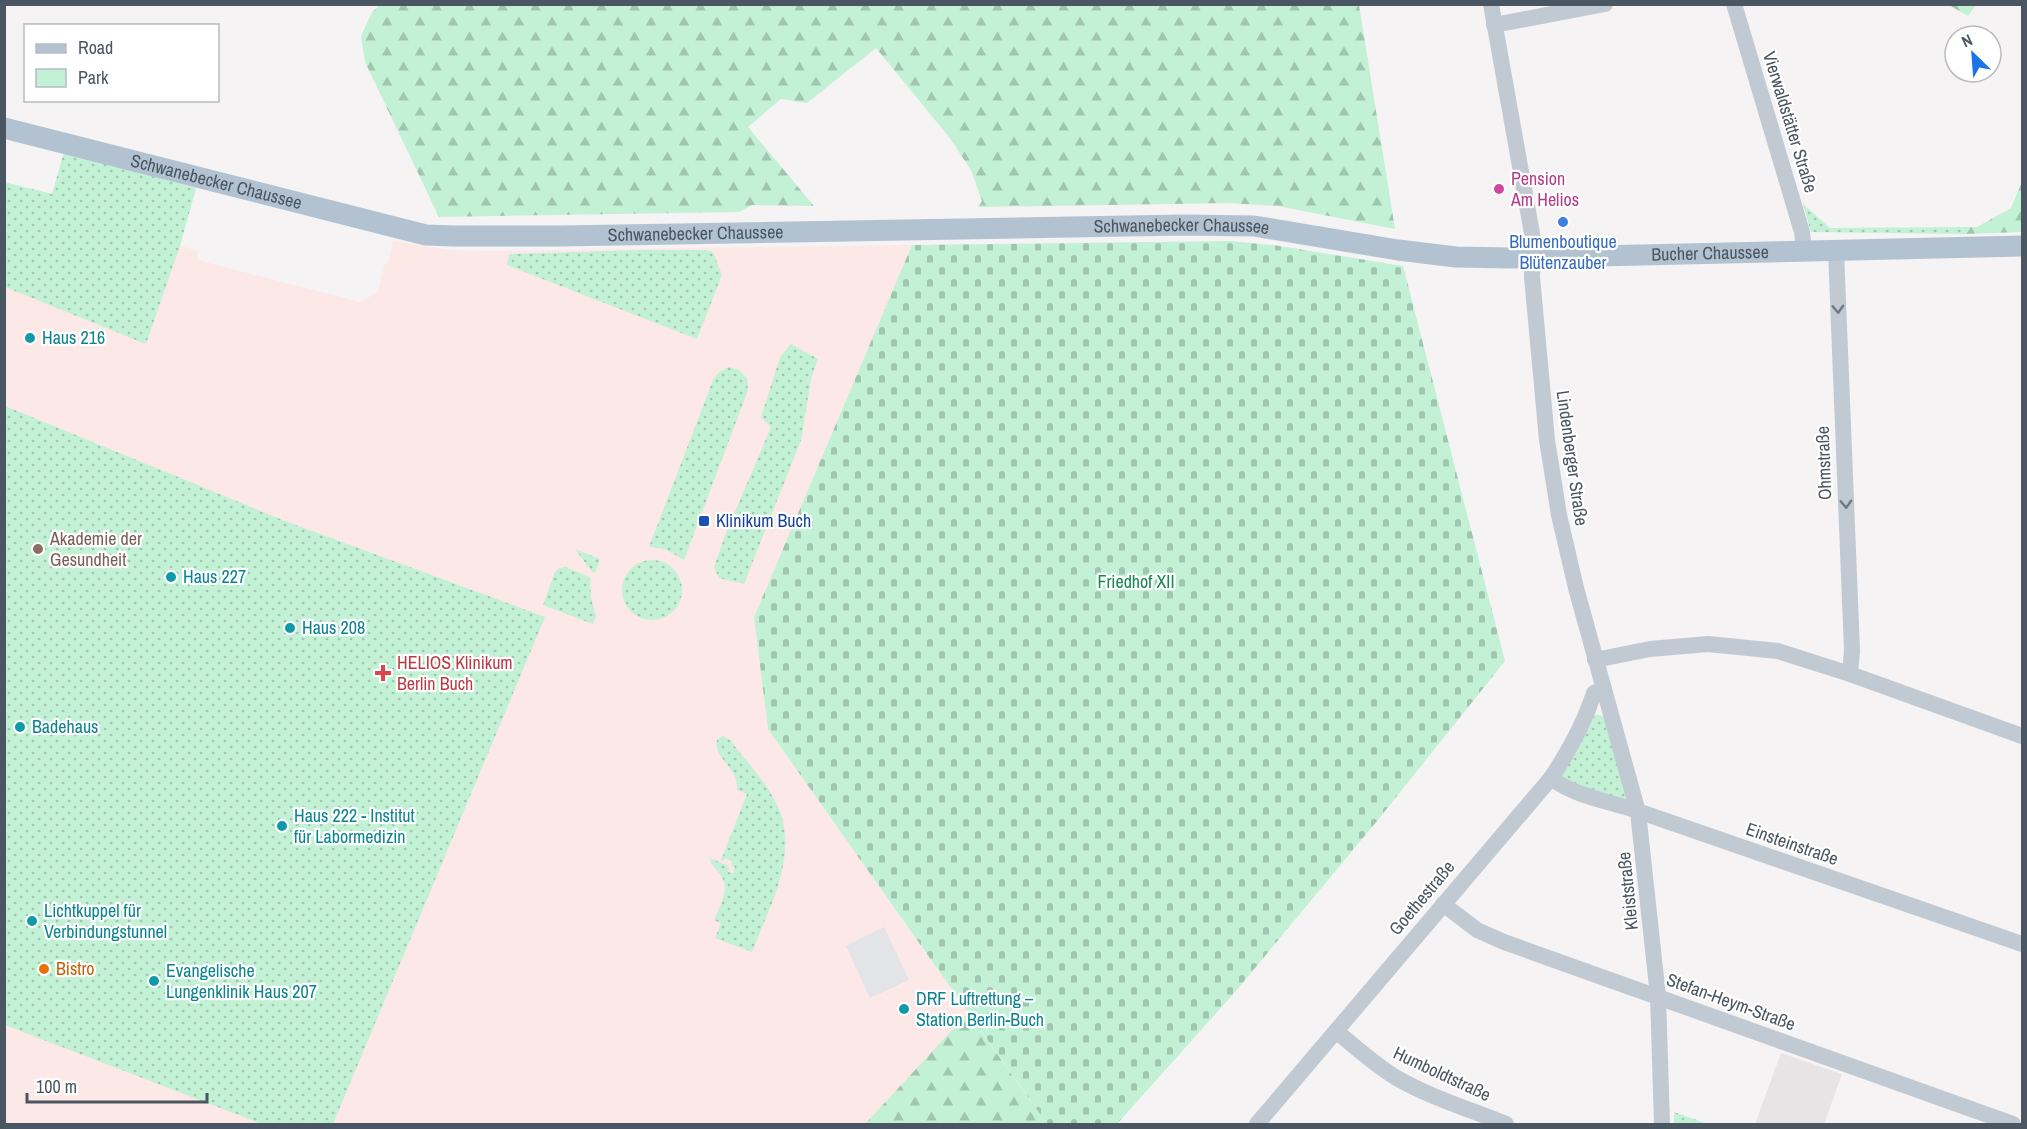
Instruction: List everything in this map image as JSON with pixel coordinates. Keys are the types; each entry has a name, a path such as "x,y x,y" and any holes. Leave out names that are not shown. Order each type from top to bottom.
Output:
{"main road":[{"name":"Schwanebecker Chaussee","path":"4,128 426,235 561,236 1172,225 1254,226 1398,250"},
{"name":"Bucher Chaussee","path":"1398,250 1456,257 1532,258 2022,246"}],"street":[{"name":"Lindenberger Straße","path":"1491,4 1533,239 1532,277 1547,440 1566,544 1595,660"},
{"path":"1494,25 1605,4"},
{"name":"Vierwaldstätter Straße","path":"1734,4 1802,232 1804,251"},
{"name":"Ohmstraße","path":"1836,251 1852,651 1850,674"},
{"path":"1595,660 1650,650 1708,644 1778,651 1850,674 2022,736"},
{"name":"Kleiststraße","path":"1595,660 1638,812 1658,996 1662,1125"},
{"name":"Goethestraße","path":"1257,1125 1551,778 1571,748 1594,693 1603,689"},
{"name":"Einsteinstraße","path":"1551,778 1562,787 2022,944"},
{"name":"Stefan-Heym-Straße","path":"1443,904 1478,930 1504,942 2013,1125"},
{"name":"Humboldtstraße","path":"1336,1031 1395,1077 1506,1125"}],"shaded area":[{"name":"HELIOS Klinikum Berlin Buch","path":"4,198 181,244 181,246 198,251 197,260 360,302 378,292 393,241 450,250 493,251 912,245 754,617 768,729 968,1013 865,1124 5,1124"},
{"path":"884,927 909,980 870,998 846,946"},
{"path":"1781,1053 1842,1074 1824,1124 1755,1124"}],"green space":[{"path":"380,5 1359,5 1395,229 1278,206 1229,203 978,207 982,201 971,170 949,137 876,48 807,103 781,99 748,127 814,206 752,205 739,212 439,217 365,62 361,36 372,12"},
{"path":"1949,5 1976,5 1968,16"},
{"path":"64,152 196,188 180,246 146,344 5,287 4,182 52,194"},
{"path":"2022,182 2022,232 1965,234 1960,227 1977,227 2011,208"},
{"path":"1803,204 1830,228 1960,227 1965,234 1811,232"},
{"name":"Friedhof XII","path":"1230,241 1273,245 1403,266 1505,661 1377,821 1235,992 1117,1124 1047,1124 768,729 754,617 912,245"},
{"path":"643,250 713,252 722,275 697,339 507,265 509,254"},
{"path":"791,344 818,359 811,379 801,440 744,584 719,578 714,567 771,427 761,417 780,357"},
{"path":"729,367 739,370 747,378 748,390 684,560 665,549 649,547 713,380 719,372"},
{"path":"5,406 285,521 545,617 333,1124 262,1124 5,1025"},
{"path":"575,549 600,559 595,573 592,572"},
{"path":"652,560 673,569 682,590 673,611 652,620 631,611 622,590 631,569"},
{"path":"565,567 590,577 591,598 596,616 593,624 543,605 555,572"},
{"path":"1594,714 1604,716 1626,798 1555,778"},
{"path":"723,736 730,740 755,770 776,803 783,822 784,860 780,879 752,952 715,938 721,923 714,920 725,885 710,858 729,866 728,872 733,873 735,867 731,865 732,861 725,858 721,860 747,794 737,790 735,776 719,752 717,740"},
{"path":"968,1013 1047,1124 865,1124"},
{"path":"1674,1112 1708,1124 1674,1124"}],"place":[{"name":"Pension Am Helios","path":"1499,189"},
{"name":"Blumenboutique Blütenzauber","path":"1563,222"},
{"name":"Haus 216","path":"30,338"},
{"name":"Klinikum Buch","path":"704,521"},
{"name":"Akademie der Gesundheit","path":"38,549"},
{"name":"Haus 227","path":"171,577"},
{"name":"Haus 208","path":"290,628"},
{"name":"HELIOS Klinikum Berlin Buch","path":"383,673"},
{"name":"Badehaus","path":"20,727"},
{"name":"Haus 222 - Institut für Labormedizin","path":"282,826"},
{"name":"Lichtkuppel für Verbindungstunnel","path":"32,921"},
{"name":"Bistro","path":"44,969"},
{"name":"Evangelische Lungenklinik Haus 207","path":"154,981"},
{"name":"DRF Luftrettung – Station Berlin-Buch","path":"904,1009"}]}
